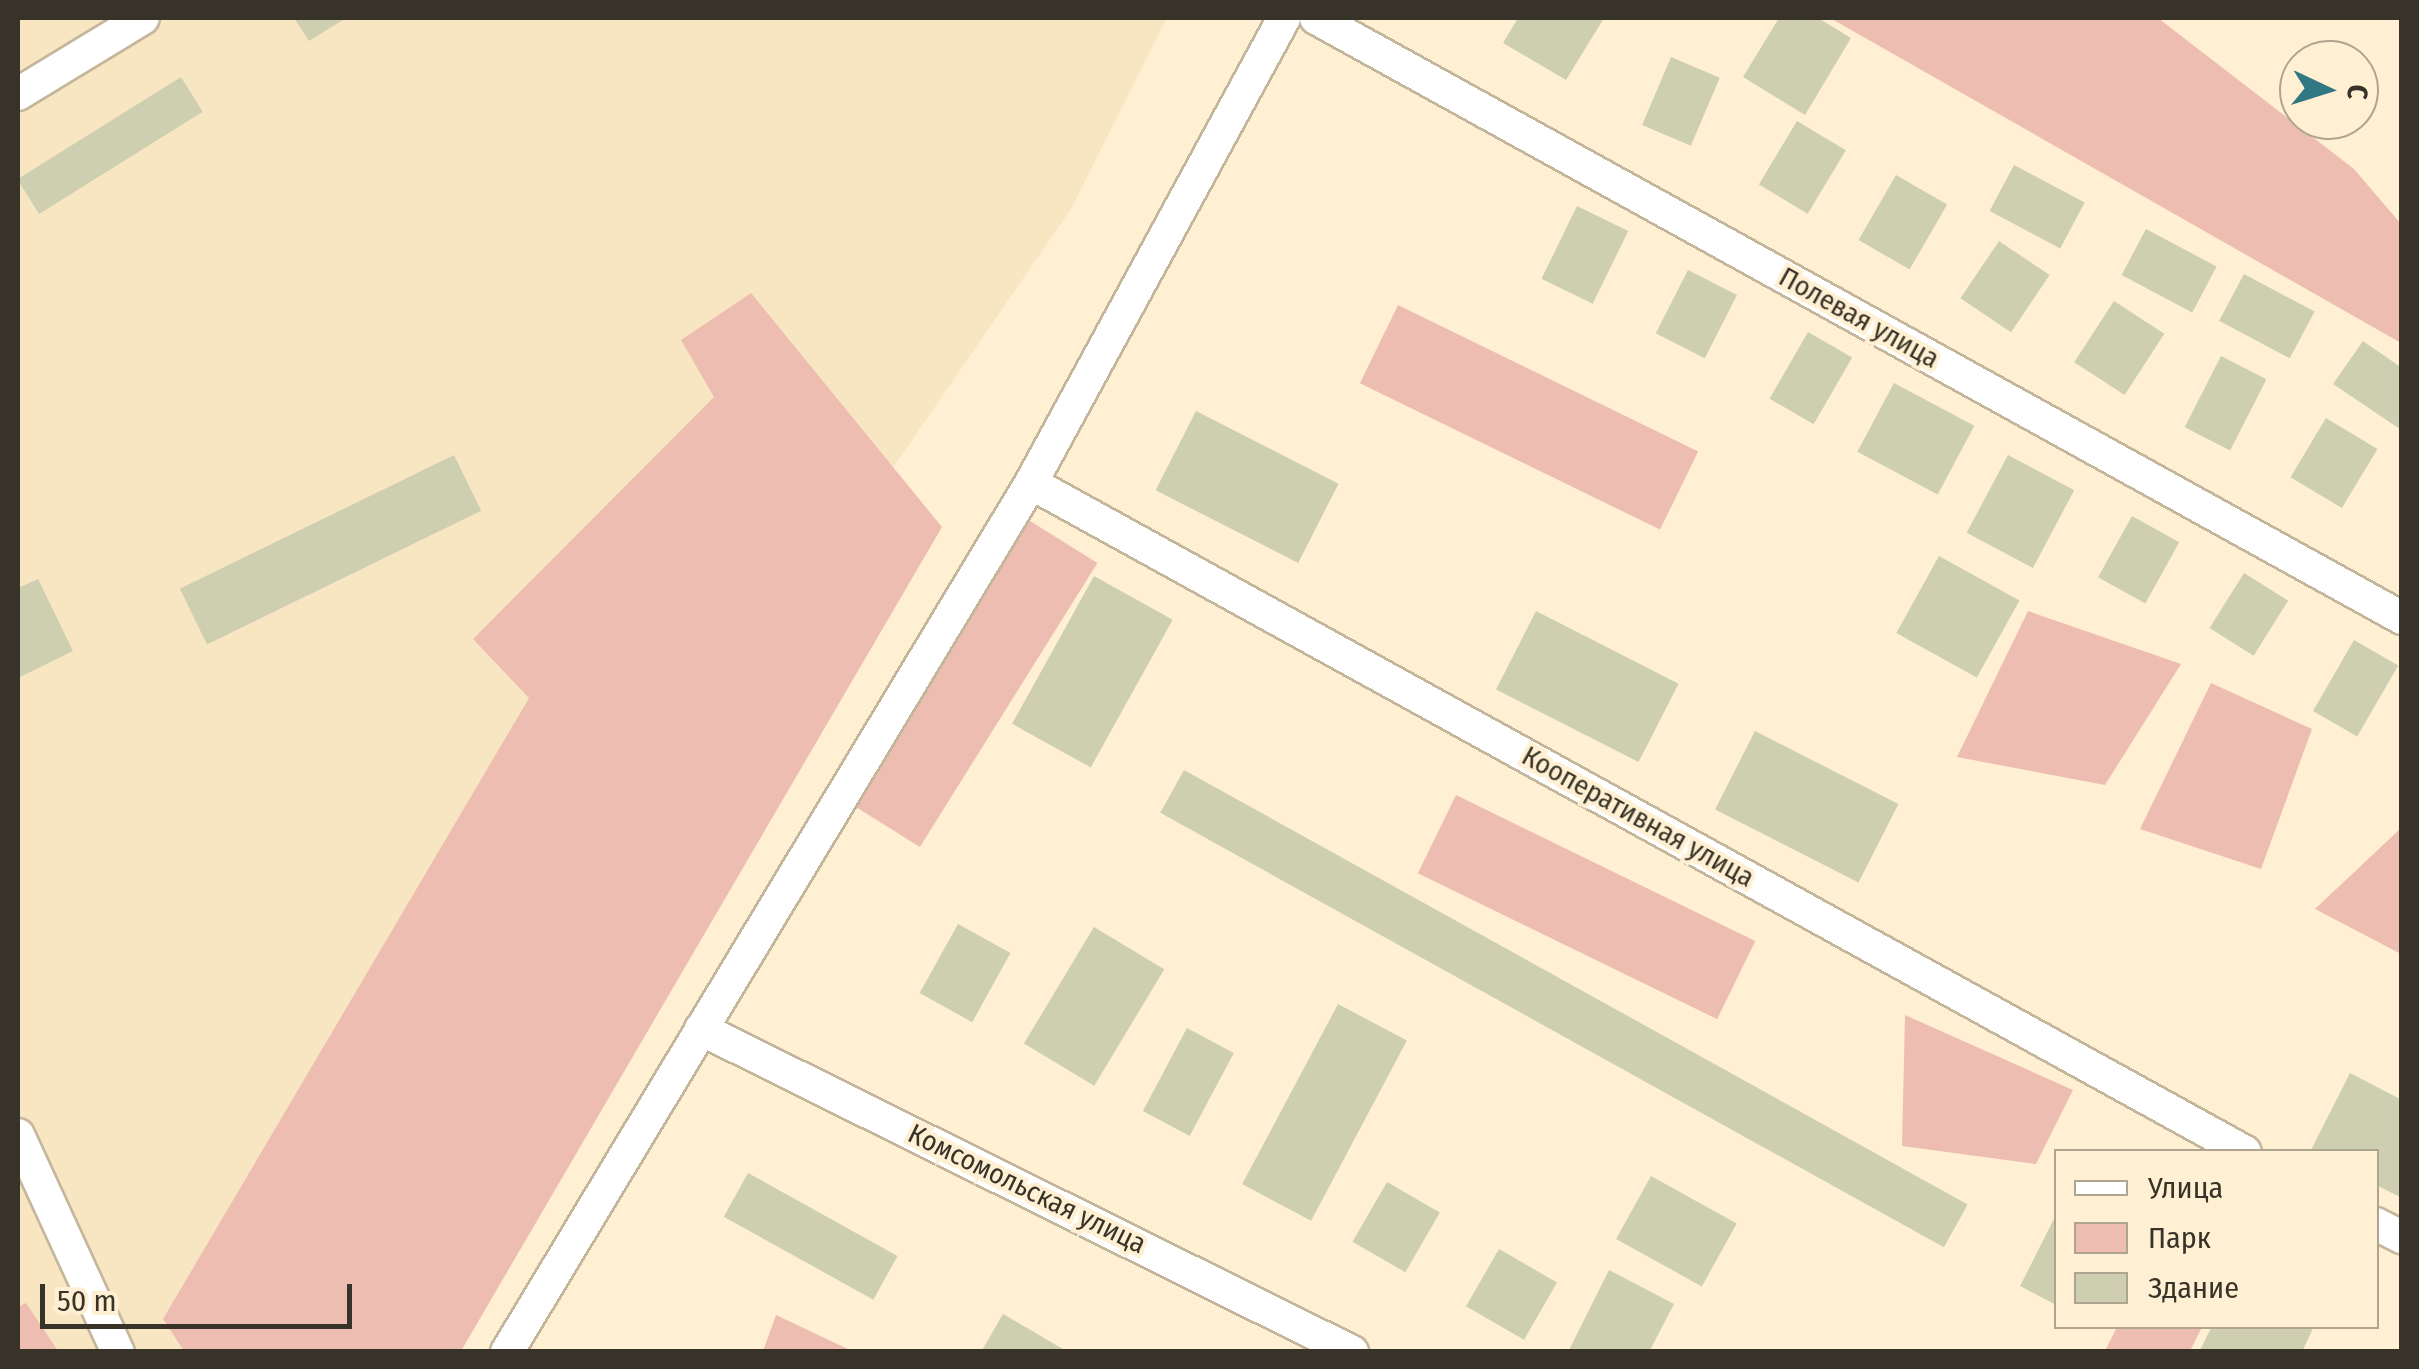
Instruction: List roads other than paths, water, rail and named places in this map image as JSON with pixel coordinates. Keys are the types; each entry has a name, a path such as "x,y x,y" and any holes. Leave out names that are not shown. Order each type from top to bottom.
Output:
{"street":[{"path":"18,94 143,18"},
{"path":"507,1352 1031,484 1284,18"},
{"name":"Полевая улица","path":"1316,18 2402,618"},
{"name":"Кооперативная улица","path":"1031,484 2240,1149"},
{"name":"Комсомольская улица","path":"701,1029 1312,1342 1352,1352"},
{"path":"18,1135 118,1352"},
{"path":"2379,1226 2402,1238"}]}
